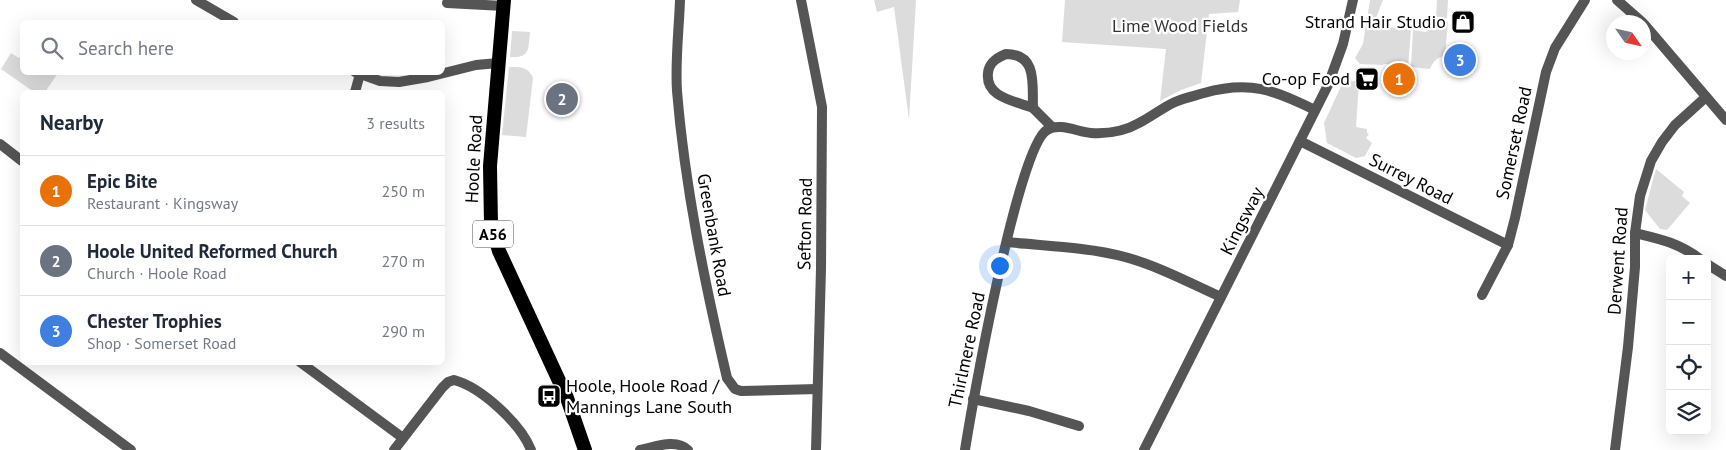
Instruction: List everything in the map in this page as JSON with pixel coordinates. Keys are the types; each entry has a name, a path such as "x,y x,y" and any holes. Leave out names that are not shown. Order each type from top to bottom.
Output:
{"highway":[{"name":"Hoole Road","path":"504,3 490,182 492,231 499,251 567,398 586,450"}],"street":[{"path":"196,0 231,20"},
{"name":"Greenbank Road","path":"680,0 677,89 687,171 706,288 727,378 730,384 741,391 817,389"},
{"name":"Sefton Road","path":"801,0 822,106 821,269 816,450"},
{"name":"Kingsway","path":"1144,450 1316,110 1337,63 1350,19 1353,0"},
{"name":"Somerset Road","path":"1482,296 1508,245 1546,72 1555,48 1585,0"},
{"path":"1617,0 1634,15"},
{"path":"447,3 504,3"},
{"path":"1651,32 1726,120"},
{"path":"1033,108 1031,68 1027,62 1013,54 998,57 992,62 987,75 991,88 1001,97 1033,108 1052,127 1093,133 1122,130 1135,126 1178,100 1225,87 1268,89 1316,110"},
{"path":"445,74 476,65 498,64"},
{"path":"355,90 358,75"},
{"path":"364,75 385,82 402,82 438,75"},
{"name":"Derwent Road","path":"1615,450 1628,347 1635,267 1635,233 1640,196 1651,161 1662,142 1675,125 1706,97"},
{"name":"Thirlmere Road","path":"965,450 972,399 1020,189 1042,134 1052,127"},
{"name":"Surrey Road","path":"1300,141 1508,245"},
{"path":"0,144 20,159"},
{"path":"1635,233 1672,242 1686,248 1695,255"},
{"path":"1007,242 1102,252 1126,258 1153,266 1221,297"},
{"path":"1711,267 1726,276"},
{"path":"0,353 131,450"},
{"path":"304,365 403,438"},
{"path":"394,450 442,388 448,382 454,380 469,387 505,412 522,434 531,450"},
{"path":"972,399 1029,411 1080,426"},
{"path":"640,450 673,443 684,446 688,450"}],"green space":[{"path":"874,0 916,0 909,120 894,7 877,12"},
{"name":"Lime Wood Fields","path":"1065,0 1240,0 1238,12 1209,14 1201,83 1181,90 1160,101 1166,49 1062,42"},
{"path":"1370,0 1383,0 1376,18 1381,26 1411,30 1408,67 1389,66 1388,64 1360,64 1355,58 1363,44"},
{"path":"1437,0 1448,0 1447,18 1436,17"},
{"path":"1434,20 1448,22 1445,56 1436,60 1430,69 1411,67 1413,30 1426,32 1433,27"},
{"path":"512,31 530,32 527,51 522,56 510,57"},
{"path":"11,53 19,58 20,56 20,75 57,75 46,90 31,90 1,69"},
{"path":"509,67 526,69 533,78 526,137 502,135"},
{"path":"1348,80 1359,82 1356,127 1367,129 1369,134 1366,138 1372,143 1365,156 1356,158 1327,143 1324,123 1343,82"},
{"path":"1656,169 1684,192 1682,196 1690,203 1667,230 1660,229 1645,210"}],"place":[{"name":"Strand Hair Studio","path":"1463,22"},
{"name":"Chester Trophies","path":"1460,60"},
{"name":"Co-op Food","path":"1367,79"},
{"name":"Epic Bite","path":"1399,79"},
{"name":"Hoole United Reformed Church","path":"562,99"},
{"name":"Hoole, Hoole Road / Mannings Lane South","path":"549,396"}]}
